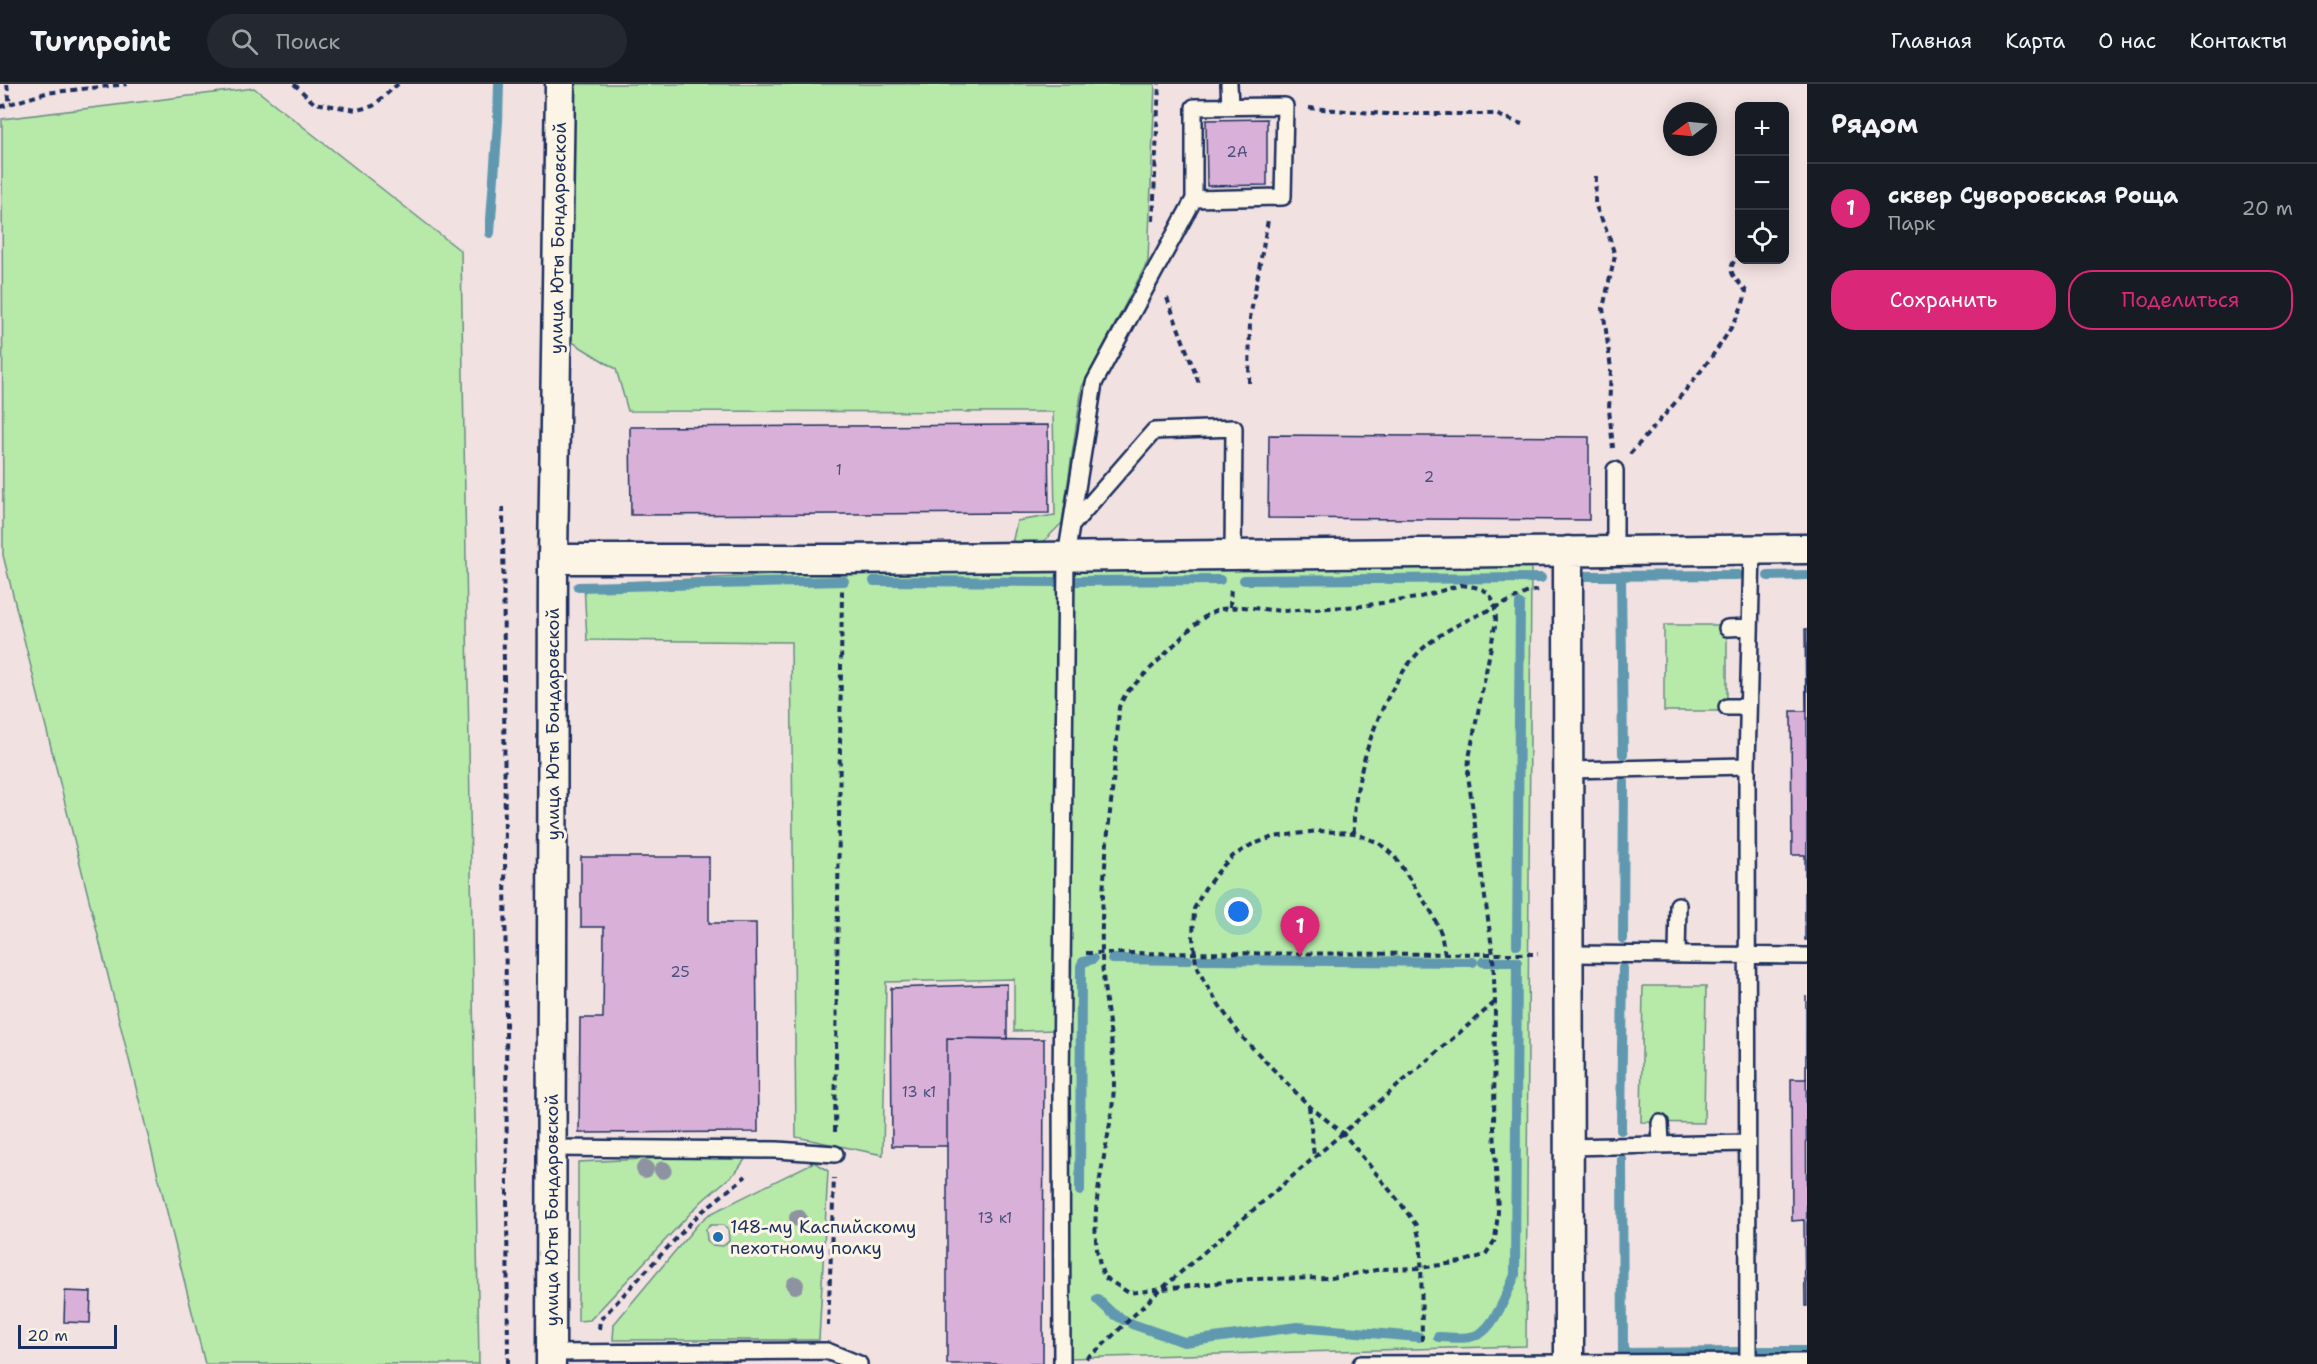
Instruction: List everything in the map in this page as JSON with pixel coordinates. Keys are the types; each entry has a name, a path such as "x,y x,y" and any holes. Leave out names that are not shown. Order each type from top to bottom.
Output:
{"street":[{"name":"улица Юты Бондаровской","path":"551,1358 553,559 560,84"},
{"path":"553,559 842,559 1807,549"},
{"path":"1568,551 1569,1363"}],"lane":[{"path":"1229,84 1230,106"},
{"path":"1062,1364 1061,1089 1066,557 1094,382 1194,199 1194,107 1285,106 1283,197 1194,199"},
{"path":"1071,526 1154,431 1234,428 1233,555"},
{"path":"1615,470 1615,551"},
{"path":"1748,1362 1747,766 1752,549"},
{"path":"1727,628 1750,627"},
{"path":"1727,707 1748,707"},
{"path":"1568,770 1747,766"},
{"path":"1677,955 1678,905"},
{"path":"1569,954 1807,956"},
{"path":"1660,1123 1661,1145"},
{"path":"1568,1147 1747,1143"},
{"path":"552,1148 777,1150 835,1154"},
{"path":"551,1358 827,1351 859,1364"},
{"path":"1361,1364 1807,1362"}],"path":[{"path":"7,84 10,105"},
{"path":"0,107 46,93 127,84"},
{"path":"294,84 314,103 357,110 374,106 398,84"},
{"path":"1159,84 1153,227 1156,267 1200,386"},
{"path":"1285,106 1386,114 1496,114 1522,124"},
{"path":"1596,176 1595,204 1615,256 1603,308 1611,369 1609,409 1615,470"},
{"path":"1248,383 1250,318 1272,198"},
{"path":"1615,470 1714,353 1736,317 1746,291 1730,269 1735,259"},
{"path":"503,507 508,1364"},
{"path":"827,1351 835,1154 842,559"},
{"path":"1354,833 1355,800 1363,763 1390,692 1404,669 1426,645 1446,631 1526,593 1568,583"},
{"path":"1461,585 1482,588 1491,597 1496,608 1496,621 1469,758 1468,774 1493,955 1494,1128 1498,1212 1495,1240 1485,1254 1474,1259 1420,1269 1382,1269 1331,1278 1250,1279 1129,1293 1116,1286 1104,1277 1095,1246 1095,1220 1109,1134 1114,1079 1102,954 1104,867 1119,707 1126,693 1193,626 1207,615 1230,607 1282,611 1361,606 1417,598 1461,585"},
{"path":"1424,1363 1420,1245 1416,1225 1343,1133 1309,1106 1241,1036 1204,981 1196,964 1194,909 1205,888 1233,856 1251,845 1273,837 1318,831 1354,833 1379,843 1395,857 1432,913 1441,933 1445,955"},
{"path":"1063,953 1569,954"},
{"path":"1078,1364 1101,1347 1159,1291 1495,1002"},
{"path":"1309,1106 1314,1157"},
{"path":"597,1336 600,1320 699,1214 777,1150"}],"green space":[{"path":"564,84 1155,84 1148,261 1082,387 1062,523 1038,547 1012,544 1017,521 1055,515 1053,412 628,411 616,369 569,340"},
{"path":"254,88 461,251 479,1364 205,1364 3,555 2,119"},
{"path":"1073,566 1531,566 1526,1346 1068,1358"},
{"path":"1060,570 1058,1030 1014,1031 1014,979 886,982 883,1155 796,1137 791,642 587,640 584,584 866,571"},
{"path":"1664,625 1727,625 1727,711 1664,711"},
{"path":"1643,986 1706,986 1704,1123 1641,1122"},
{"path":"712,1156 746,1158 736,1172 702,1201 590,1320 578,1321 578,1162"},
{"path":"814,1162 828,1171 819,1340 613,1340 614,1324 708,1215","holes":["711,1225 723,1225 728,1229 729,1241 723,1246 711,1245 707,1240 706,1229"]}],"building":[{"path":"1267,119 1267,185 1207,186 1206,120"},
{"path":"1048,425 1049,513 631,515 630,427"},
{"path":"1269,435 1589,437 1589,520 1268,518"},
{"path":"1805,629 1807,629 1807,940 1805,940 1805,855 1792,855 1791,711 1806,711"},
{"path":"581,857 709,857 709,923 756,923 758,1132 579,1133 580,1018 603,1018 604,927 581,927"},
{"path":"1007,984 1007,1039 947,1038 947,1146 892,1146 891,988"},
{"path":"1806,996 1807,1306 1805,1306 1804,1220 1792,1221 1791,1079 1806,1079"},
{"path":"947,1038 1044,1039 1043,1364 947,1364"},
{"path":"65,1291 91,1292 90,1323 64,1322"}],"waterway":[{"path":"490,233 499,84"},
{"path":"1585,576 1738,575"},
{"path":"1768,576 1807,575"},
{"path":"1621,576 1623,754"},
{"path":"1244,580 1541,578"},
{"path":"1076,581 1220,580"},
{"path":"578,587 844,581"},
{"path":"874,581 1057,582"},
{"path":"1517,945 1520,604"},
{"path":"1623,939 1624,782"},
{"path":"1080,1191 1081,966 1083,962 1093,959"},
{"path":"1112,959 1188,960"},
{"path":"1201,960 1473,962"},
{"path":"1438,1337 1468,1337 1483,1331 1495,1318 1515,1275 1517,962 1483,962"},
{"path":"1621,1130 1623,968"},
{"path":"1622,1159 1623,1353 1739,1352"},
{"path":"1097,1299 1112,1313 1124,1320"},
{"path":"1132,1324 1184,1342 1297,1327 1419,1337"},
{"path":"1756,1351 1807,1351"}],"place":[{"name":"сквер Суворовская Роща","path":"1300,956"},
{"name":"148-му Каспийскому пехотному полку","path":"718,1237"}]}
